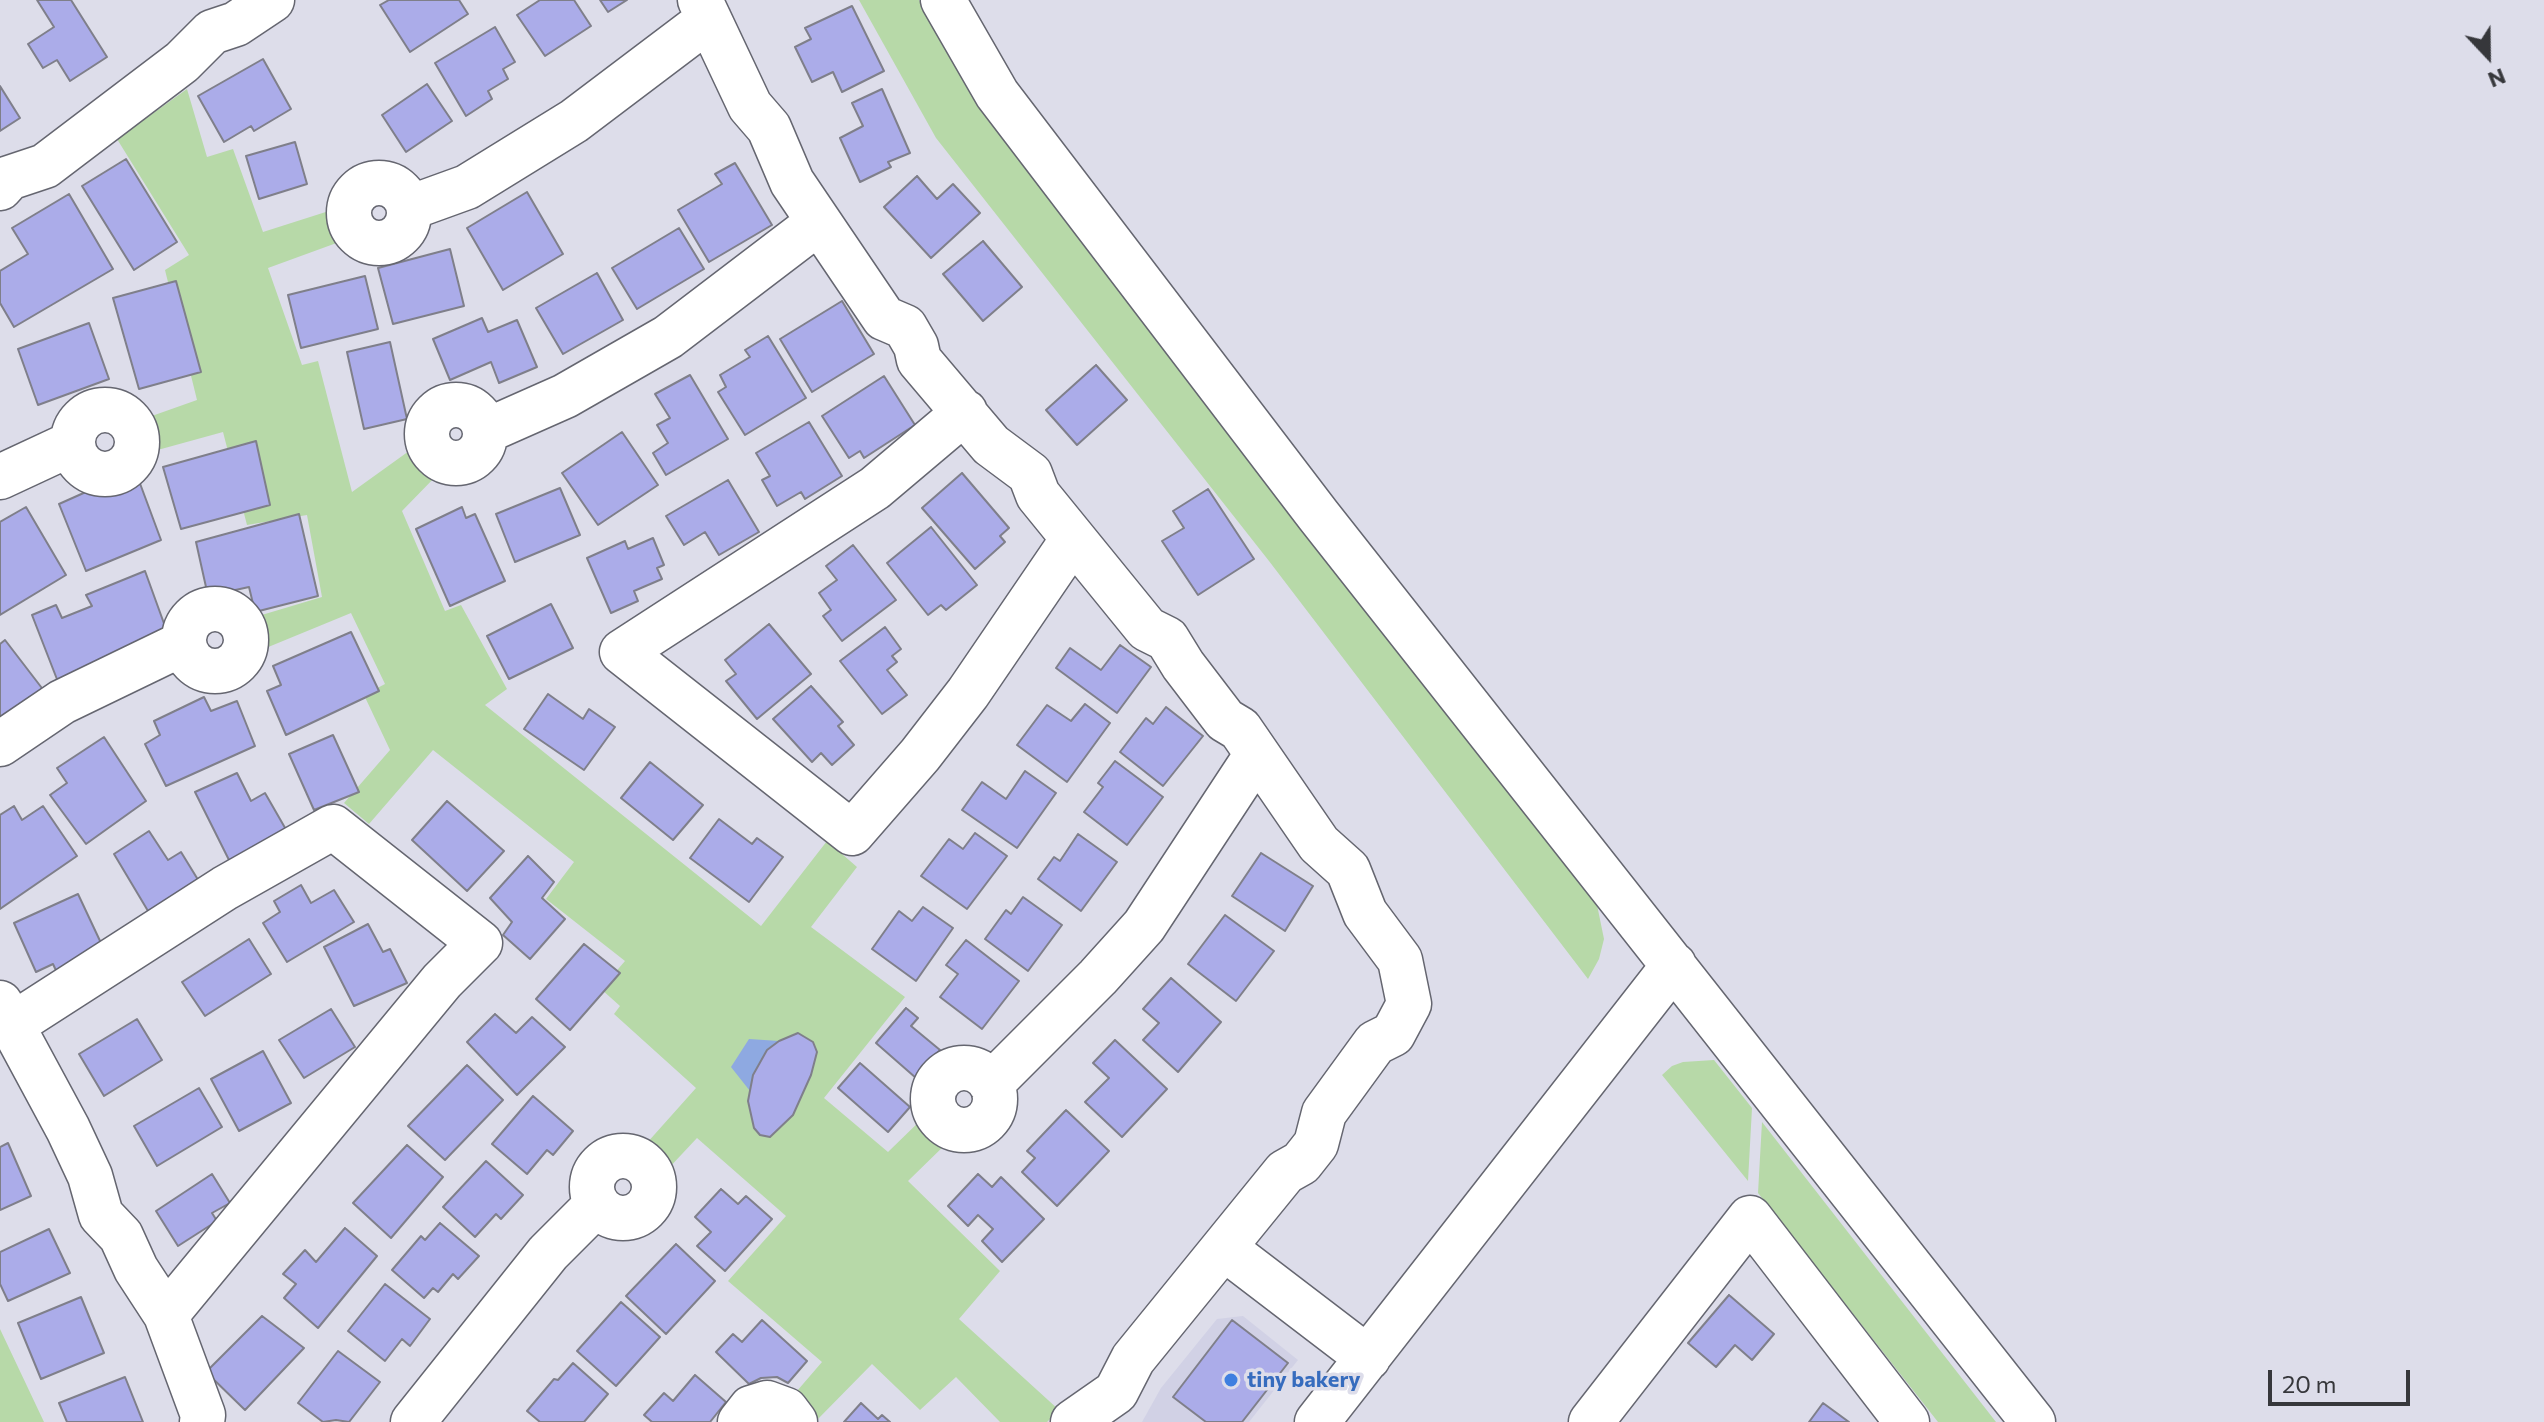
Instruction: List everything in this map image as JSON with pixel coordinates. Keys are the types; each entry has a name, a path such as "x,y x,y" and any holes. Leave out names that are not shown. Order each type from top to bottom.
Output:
{"street":[{"path":"0,188 9,178 45,166 182,62 212,32 236,24 272,0"},
{"path":"943,0 997,94 1318,515 2033,1422"},
{"path":"409,208 467,187 574,121 704,10 750,106 769,128 792,182 884,318 905,327 916,346 919,360 991,445 1030,474 1038,495 1147,629 1167,639 1225,720 1240,729 1319,844 1348,870 1365,913 1400,960 1409,1004 1393,1034 1375,1043 1324,1113 1316,1144 1301,1163 1285,1172 1133,1359 1116,1392 1073,1422"},
{"path":"486,431 565,396 668,337 819,222"},
{"path":"965,412 875,488 622,652 852,833 920,755 968,693 1073,539"},
{"path":"0,477 73,443"},
{"path":"0,744 62,702 184,643"},
{"path":"991,1084 1098,977 1144,926 1257,754"},
{"path":"166,1315 442,981 480,943 333,827 6,1014 73,1140 90,1176 101,1215 121,1236 136,1269 166,1315 203,1415 202,1422"},
{"path":"1317,1422 1674,965"},
{"path":"413,1422 548,1253 597,1204"},
{"path":"1591,1422 1750,1218 1906,1422"},
{"path":"1224,1248 1368,1358"},
{"path":"740,1422 751,1408 767,1403 786,1410 795,1422"}],"shaded area":[{"name":"tiny bakery","path":"1243,1316 1298,1360 1249,1422 1142,1422 1161,1388 1217,1319"}],"green space":[{"path":"859,0 919,0 999,134 1596,900 1604,939 1599,959 1588,979 1269,561 936,138"},
{"path":"187,89 207,157 233,149 263,232 332,210 342,241 268,268 302,365 318,361 352,492 416,446 420,457 438,474 402,511 445,611 461,605 507,689 485,705 761,926 827,841 857,867 811,927 905,997 824,1098 888,1152 925,1116 938,1135 949,1141 908,1181 1000,1271 959,1319 1059,1410 1047,1422 1000,1422 956,1377 920,1410 872,1364 817,1420 809,1404 797,1391 822,1362 728,1281 786,1216 697,1138 667,1170 659,1156 646,1144 696,1088 614,1014 620,1006 601,989 625,961 546,899 574,862 433,750 369,824 344,803 390,750 364,695 385,684 351,613 261,650 255,617 322,597 307,515 247,525 223,432 154,451 155,438 149,417 197,400 165,270 189,255 117,139"},
{"path":"1714,1060 1752,1108 1748,1181 1662,1075 1683,1062"},
{"path":"1762,1122 1996,1422 1938,1422 1758,1193"},
{"path":"0,1329 44,1422 0,1422"}],"water":[{"path":"749,1039 779,1041 767,1050 753,1075 750,1091 731,1067"}],"building":[{"path":"37,0 71,0 107,57 70,81 57,60 43,68 28,44 54,27"},
{"path":"389,0 459,0 468,14 410,52 380,5"},
{"path":"540,0 574,0 591,26 545,56 517,15"},
{"path":"600,0 627,0 608,12"},
{"path":"852,6 884,71 842,92 833,72 812,82 795,47 811,39 805,28"},
{"path":"495,27 515,62 503,69 508,79 488,91 492,99 466,116 435,63"},
{"path":"263,59 291,109 254,131 251,126 224,142 198,96"},
{"path":"427,84 452,121 406,152 382,115"},
{"path":"0,86 20,118 0,131"},
{"path":"882,89 910,153 888,162 891,167 860,182 840,138 863,126 852,103"},
{"path":"295,142 307,184 259,199 246,156"},
{"path":"126,159 177,242 134,270 82,186"},
{"path":"735,163 772,225 709,262 678,210 722,184 715,174"},
{"path":"917,176 937,199 953,184 980,213 931,258 884,207"},
{"path":"527,192 563,254 503,290 467,228"},
{"path":"69,194 113,269 14,327 0,303 0,271 28,254 12,228"},
{"path":"679,228 704,269 637,309 612,268"},
{"path":"983,241 1022,287 983,321 943,274"},
{"path":"450,249 464,306 393,324 378,268"},
{"path":"597,273 623,320 563,354 536,308"},
{"path":"365,276 378,329 301,348 288,295"},
{"path":"176,281 201,372 139,389 113,298"},
{"path":"842,301 874,354 812,392 780,339"},
{"path":"482,318 488,332 517,320 537,367 499,383 491,362 450,380 433,339"},
{"path":"89,323 109,379 38,405 18,349"},
{"path":"768,336 806,398 745,435 718,392 726,387 720,375 750,357 745,350"},
{"path":"390,342 407,419 364,429 347,352"},
{"path":"1096,365 1127,400 1077,445 1046,410"},
{"path":"690,375 728,439 666,475 653,453 668,443 657,425 670,418 655,394"},
{"path":"884,376 915,425 864,458 860,451 849,458 822,416"},
{"path":"809,422 842,476 805,499 801,492 777,506 762,480 770,476 756,453"},
{"path":"622,432 658,485 598,525 562,473"},
{"path":"256,441 270,505 181,529 163,467"},
{"path":"135,470 161,540 86,571 59,504"},
{"path":"962,473 1009,528 1000,536 1005,542 975,569 922,508"},
{"path":"728,480 759,532 719,555 705,532 684,545 666,516"},
{"path":"560,488 580,535 515,562 496,514"},
{"path":"1208,489 1254,559 1198,595 1162,541 1184,528 1173,511"},
{"path":"26,507 66,575 0,615 0,522"},
{"path":"462,507 466,518 475,514 505,581 450,606 416,529"},
{"path":"299,514 318,596 255,612 249,587 208,596 196,542"},
{"path":"931,527 977,585 946,610 941,605 928,615 887,563"},
{"path":"653,538 664,565 657,568 662,579 634,591 638,601 611,613 587,558 625,541 628,549"},
{"path":"853,545 896,600 842,641 823,616 831,610 819,593 837,580 826,566"},
{"path":"145,571 170,640 60,687 32,615 56,605 62,618 92,606 86,595"},
{"path":"551,604 573,648 509,679 487,636"},
{"path":"769,624 811,674 757,719 726,681 736,674 725,660"},
{"path":"885,627 901,649 892,656 897,662 887,670 907,695 882,714 840,661"},
{"path":"351,632 379,691 286,735 267,691 281,685 273,666"},
{"path":"5,640 48,696 0,732 0,644"},
{"path":"1120,645 1151,667 1117,713 1056,668 1070,648 1101,670"},
{"path":"811,686 843,722 838,726 854,745 832,765 821,753 812,762 773,719"},
{"path":"548,694 583,719 589,709 615,727 584,770 524,729"},
{"path":"204,697 211,711 237,701 255,746 166,786 145,744 160,735 154,721"},
{"path":"1085,704 1110,723 1067,782 1017,745 1047,705 1071,721"},
{"path":"1166,707 1203,736 1163,786 1120,752 1146,718 1153,724"},
{"path":"333,735 359,792 314,810 289,754"},
{"path":"104,737 146,801 86,844 50,795 67,783 57,768"},
{"path":"1115,761 1163,797 1127,845 1084,812 1103,787 1098,783"},
{"path":"650,762 703,805 673,840 621,798"},
{"path":"1025,771 1056,793 1017,848 962,810 982,782 1006,799"},
{"path":"237,773 251,801 265,793 288,833 230,862 195,792"},
{"path":"447,801 504,851 467,891 412,840"},
{"path":"14,806 22,820 43,806 77,856 0,909 0,815"},
{"path":"719,819 752,844 757,838 783,857 749,902 690,858"},
{"path":"149,831 168,860 181,852 200,883 151,916 114,854"},
{"path":"975,833 1007,856 967,909 921,876 949,839 963,849"},
{"path":"1078,834 1117,862 1081,911 1038,879 1054,857 1060,861"},
{"path":"1261,853 1313,886 1285,931 1232,896"},
{"path":"528,856 554,882 542,898 565,919 530,959 503,935 512,922 490,898"},
{"path":"301,885 311,903 334,890 354,922 287,962 263,923 280,912 274,901"},
{"path":"78,894 101,943 59,977 53,964 36,972 14,923"},
{"path":"1023,897 1062,925 1028,971 985,939 1006,910 1011,914"},
{"path":"923,907 953,928 916,981 872,949 899,911 912,921"},
{"path":"1225,915 1274,951 1236,1001 1188,964"},
{"path":"368,924 383,952 390,949 407,983 354,1006 324,947"},
{"path":"249,939 271,974 205,1016 182,982"},
{"path":"966,940 1019,981 982,1029 940,997 958,974 946,965"},
{"path":"584,944 620,973 570,1030 536,999"},
{"path":"1171,978 1221,1022 1178,1072 1143,1040 1159,1023 1143,1009"},
{"path":"906,1008 918,1018 911,1026 940,1050 916,1078 876,1043"},
{"path":"331,1009 355,1047 304,1078 279,1040"},
{"path":"495,1014 516,1033 532,1017 565,1047 517,1095 467,1042"},
{"path":"137,1019 162,1060 104,1096 79,1054"},
{"path":"798,1033 813,1042 817,1052 811,1075 793,1115 770,1137 760,1135 754,1128 748,1101 753,1075 767,1050"},
{"path":"1115,1040 1167,1089 1122,1137 1085,1102 1109,1078 1093,1063"},
{"path":"263,1051 291,1103 239,1131 211,1079"},
{"path":"860,1063 910,1107 888,1132 838,1088"},
{"path":"467,1065 503,1100 445,1160 408,1126"},
{"path":"199,1088 222,1127 157,1166 134,1126"},
{"path":"533,1096 573,1131 553,1155 547,1150 527,1174 492,1144"},
{"path":"1066,1110 1109,1151 1057,1206 1022,1172 1035,1158 1027,1151"},
{"path":"8,1143 31,1196 0,1210 0,1147"},
{"path":"407,1145 443,1177 391,1238 353,1203"},
{"path":"486,1161 523,1195 501,1219 496,1214 475,1237 443,1207"},
{"path":"212,1174 230,1203 212,1213 217,1221 178,1246 156,1211"},
{"path":"978,1174 992,1187 1001,1177 1044,1219 1002,1262 982,1241 993,1229 978,1215 968,1226 948,1206"},
{"path":"721,1189 738,1204 746,1196 772,1219 725,1271 697,1246 711,1232 695,1217"},
{"path":"440,1223 479,1256 458,1279 453,1274 438,1292 433,1288 424,1298 392,1270 421,1236 425,1240"},
{"path":"345,1228 377,1256 318,1328 284,1298 296,1284 283,1274 305,1250 316,1262"},
{"path":"49,1229 70,1273 8,1301 0,1284 0,1252"},
{"path":"676,1244 715,1281 666,1334 626,1296"},
{"path":"385,1284 430,1319 410,1346 402,1339 385,1361 348,1331"},
{"path":"1729,1295 1774,1334 1752,1360 1735,1345 1716,1367 1688,1343"},
{"path":"81,1297 104,1353 41,1379 18,1323"},
{"path":"621,1302 660,1337 616,1386 577,1351"},
{"path":"262,1316 304,1348 245,1410 206,1372"},
{"path":"762,1320 807,1361 788,1383 777,1377 761,1378 749,1384 716,1352 733,1334 742,1342"},
{"name":"tiny bakery","path":"1232,1320 1288,1363 1242,1422 1206,1422 1173,1397"},
{"path":"338,1351 380,1382 349,1422 323,1422 298,1403"},
{"path":"573,1363 608,1394 584,1422 540,1422 527,1411 554,1379 558,1380"},
{"path":"695,1375 726,1402 710,1422 652,1422 644,1415 664,1393 673,1401"},
{"path":"125,1377 143,1422 67,1422 59,1403"},
{"path":"861,1403 878,1419 882,1415 890,1422 844,1422"},
{"path":"1823,1403 1849,1422 1809,1422"}],"place":[{"name":"tiny bakery","path":"1231,1380"}]}
